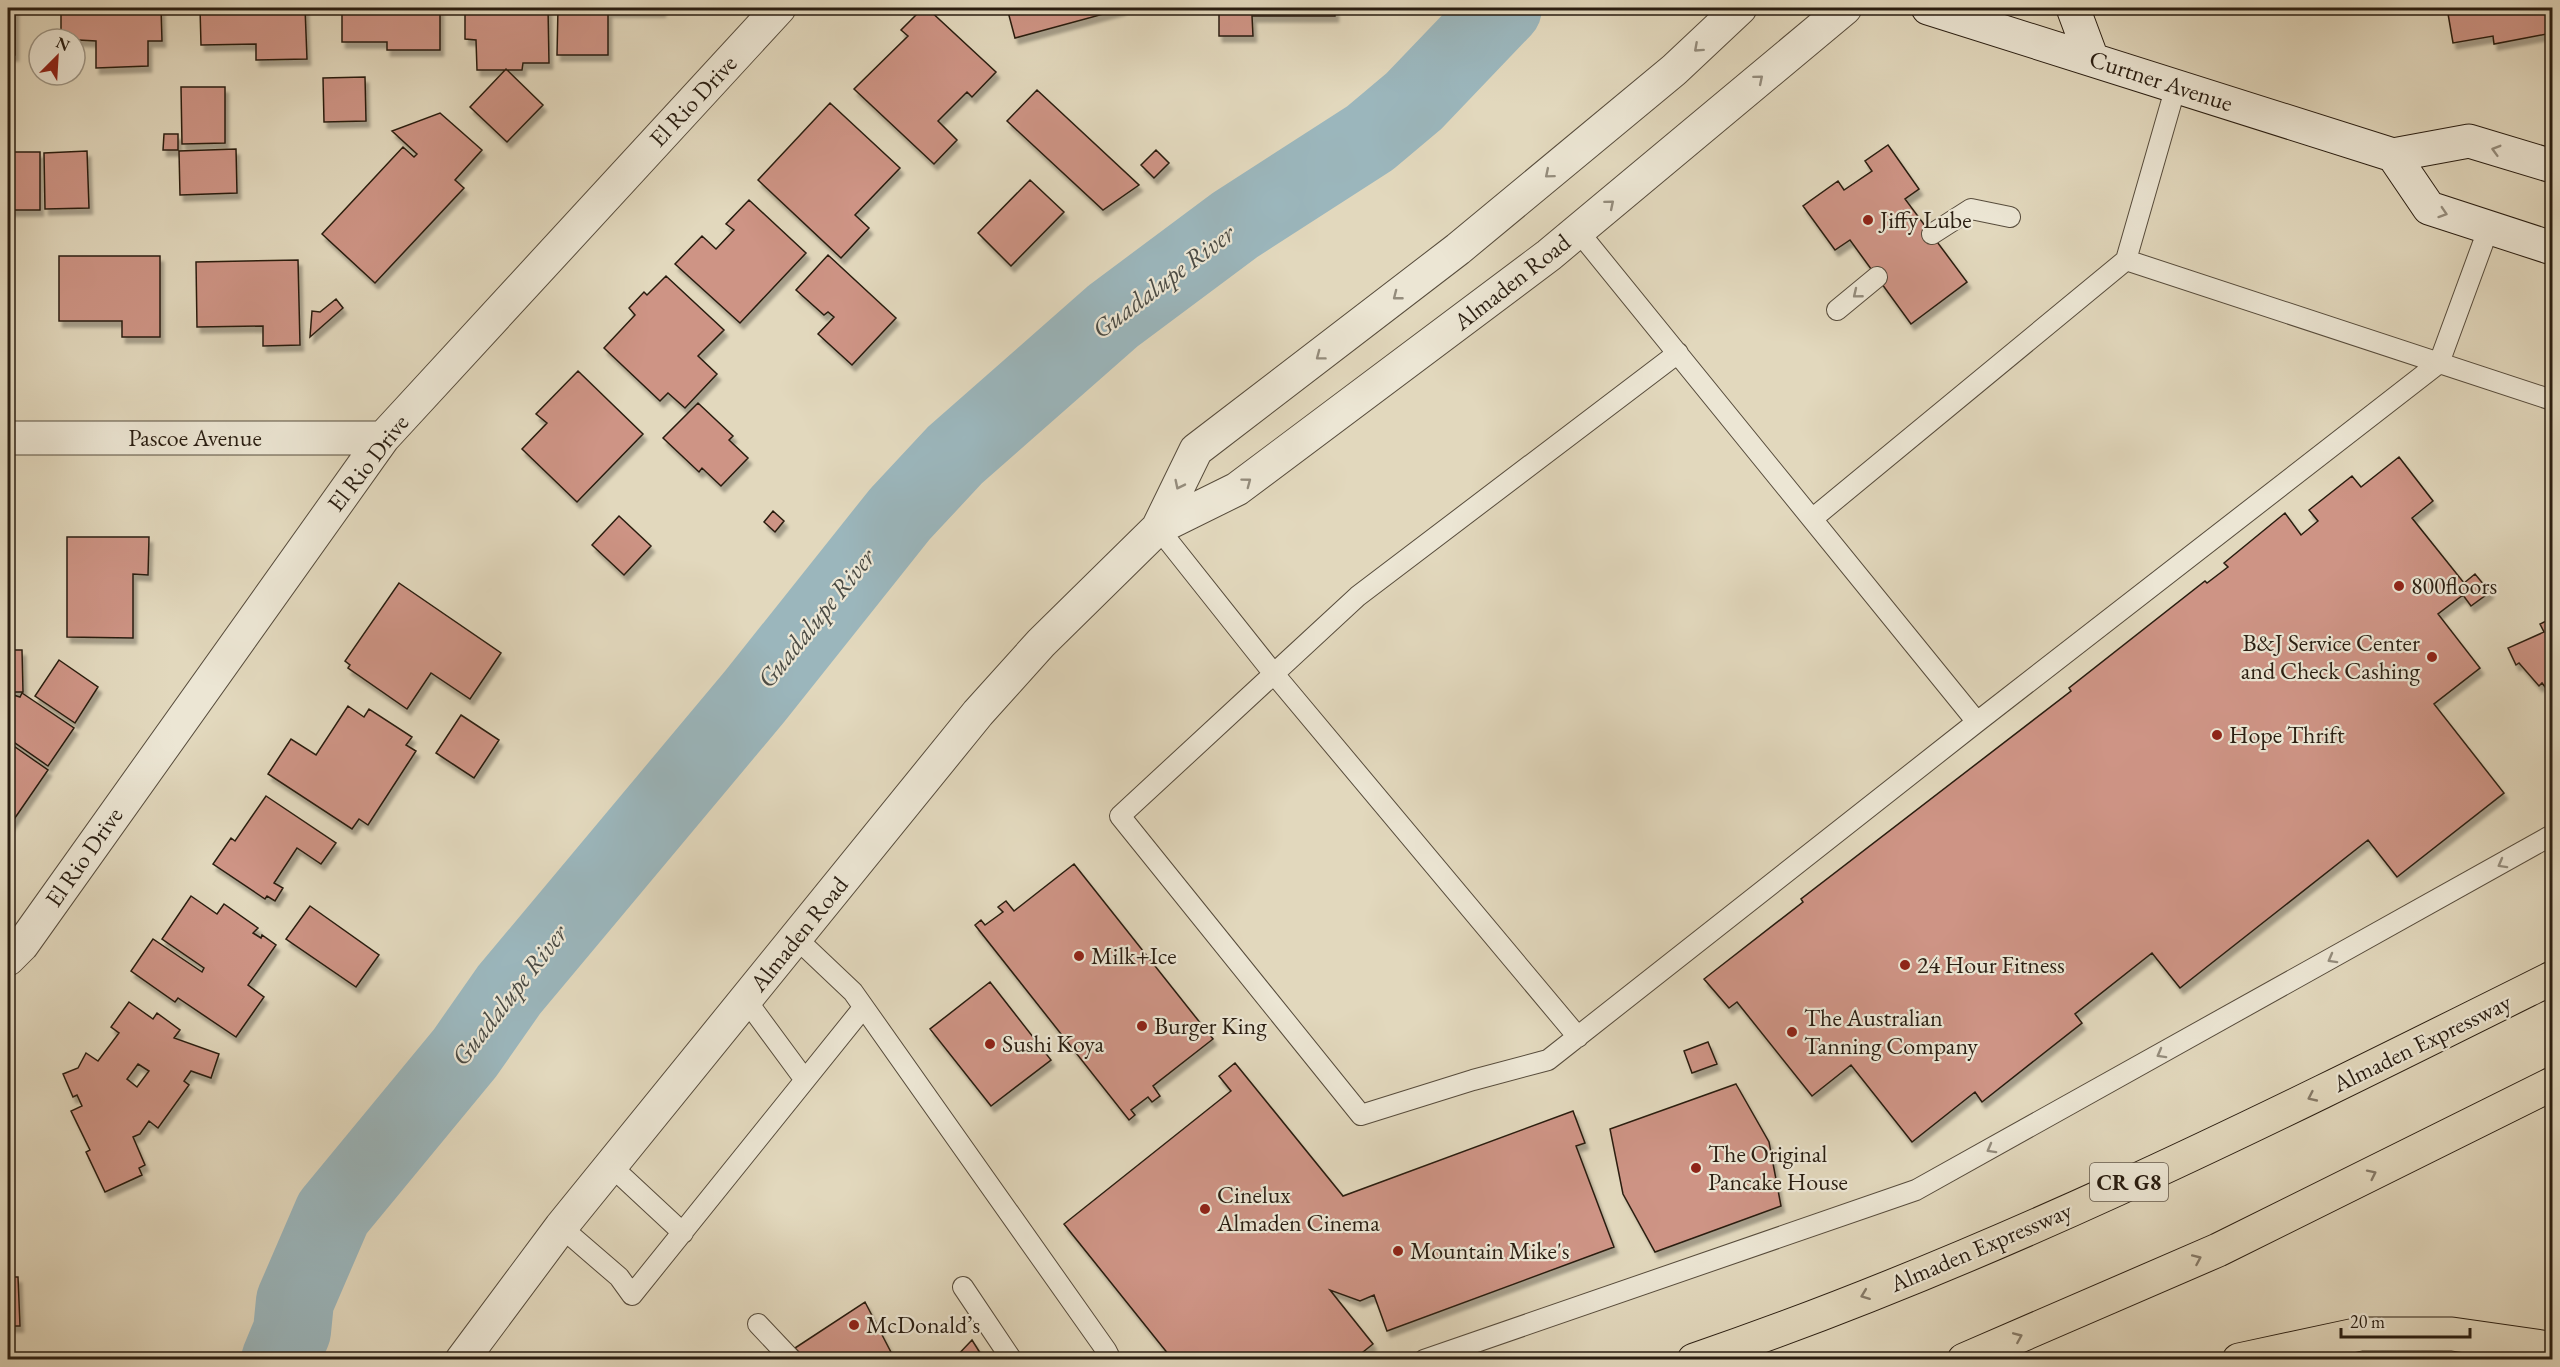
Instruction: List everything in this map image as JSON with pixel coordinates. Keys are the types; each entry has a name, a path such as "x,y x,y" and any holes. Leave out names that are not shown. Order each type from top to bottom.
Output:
{"main road":[{"name":"Almaden Expressway","path":"1694,1359 1881,1289 2039,1224 2348,1080 2553,978"},
{"path":"1964,1359 2218,1250 2553,1084"},
{"path":"2239,1359 2360,1334 2452,1334 2542,1347 2553,1352"}],"street":[{"name":"El Rio Drive","path":"8,958 22,945 383,438 779,8"},
{"name":"Almaden Road","path":"1158,528 1196,450 1458,249 1674,70 1740,8"},
{"name":"Almaden Road","path":"462,1359 561,1227 978,713 1041,643 1158,528 1237,489 1578,231 1845,8"},
{"name":"Curtner Avenue","path":"1928,8 2393,155 2469,141 2553,166"},
{"path":"2073,8 2092,59"},
{"path":"2393,155 2429,208 2553,248"},
{"name":"Pascoe Avenue","path":"8,438 383,438"}],"lane":[{"path":"1812,519 2126,260 2176,86"},
{"path":"1932,234 1971,209 2010,217"},
{"path":"1678,353 1358,596 1120,816 1361,1115 1473,1080 1548,1060 1977,722 2439,363 2489,227"},
{"path":"1578,231 1977,722"},
{"path":"2126,260 2553,400"},
{"path":"1836,310 1877,277"},
{"path":"1158,528 1274,674 1578,1037"},
{"path":"1424,1359 1916,1190 2553,835"},
{"path":"796,938 853,992 1108,1354"},
{"path":"746,1000 806,1080"},
{"path":"561,1227 619,1277 632,1295 863,1008"},
{"path":"611,1166 683,1233"},
{"path":"963,1287 1012,1359"},
{"path":"758,1324 792,1359"}],"building":[{"path":"8,8 15,8 15,55 8,55"},
{"path":"61,8 161,8 162,41 148,41 148,66 96,68 96,41 87,40 87,27 61,27"},
{"path":"200,8 305,8 307,59 256,60 256,44 201,45"},
{"path":"342,8 440,8 440,50 387,50 387,42 342,42"},
{"path":"465,8 548,8 549,63 523,63 522,70 477,70 476,40 465,39"},
{"path":"558,8 662,8 662,11 608,11 608,55 557,55"},
{"path":"923,8 927,8 996,72 972,97 967,92 938,121 957,140 934,164 854,89 908,36 901,30"},
{"path":"1007,8 1122,8 1122,9 1015,38"},
{"path":"1219,8 1335,8 1335,16 1252,16 1253,36 1219,36"},
{"path":"2447,8 2552,8 2552,33 2494,44 2493,36 2453,43"},
{"path":"506,69 543,105 507,142 470,107"},
{"path":"365,77 366,121 324,122 323,78"},
{"path":"181,87 225,87 225,143 182,144"},
{"path":"1037,90 1139,185 1103,210 1007,121"},
{"path":"830,103 900,168 855,215 869,228 841,258 758,180"},
{"path":"440,113 482,150 455,180 464,188 375,283 322,234 403,147 414,157 417,154 392,131"},
{"path":"164,134 178,134 178,150 163,150"},
{"name":"Jiffy Lube","path":"1888,145 1919,189 1905,199 1967,282 1911,324 1850,240 1835,250 1803,206 1838,181 1844,190 1872,171 1865,161"},
{"path":"236,149 237,193 180,195 179,151"},
{"path":"1156,150 1169,163 1154,178 1141,165"},
{"path":"87,151 89,208 45,209 44,153"},
{"path":"8,152 40,152 40,210 8,210"},
{"path":"1030,180 1064,212 1011,266 978,233"},
{"path":"749,200 806,253 740,323 675,264 702,236 716,249 734,230 726,224"},
{"path":"828,255 896,318 852,365 818,334 834,317 828,312 824,315 796,290"},
{"path":"59,256 160,256 160,337 122,337 122,321 59,321"},
{"path":"298,260 300,345 263,346 263,326 197,327 196,262"},
{"path":"666,276 724,330 698,356 717,374 685,408 668,393 660,401 604,348 635,315 629,308 644,292 647,295"},
{"path":"336,299 343,308 310,337 312,311 320,312"},
{"path":"578,371 643,434 577,502 522,449 547,423 536,414"},
{"path":"698,403 733,436 729,440 748,458 721,486 702,468 699,472 663,438"},
{"path":"2399,457 2433,501 2412,518 2464,583 2475,574 2490,592 2471,606 2463,595 2438,614 2480,668 2434,704 2504,793 2397,877 2368,840 2180,988 2152,953 2075,1014 2082,1023 1982,1102 1975,1092 1912,1142 1851,1065 1812,1096 1737,1002 1729,1008 1704,979 1803,902 1801,899 2071,691 2069,688 2205,581 2207,583 2228,567 2224,563 2285,513 2301,535 2318,521 2309,510 2352,476 2361,487"},
{"path":"773,511 784,521 775,532 764,522"},
{"path":"619,516 651,546 624,575 592,545"},
{"path":"67,537 149,537 148,575 133,574 133,638 67,637"},
{"path":"399,583 501,653 470,699 431,673 407,709 348,668 350,665 345,661"},
{"path":"2552,618 2552,696 2542,683 2539,686 2519,663 2516,665 2508,648 2544,632 2540,624"},
{"path":"8,650 22,650 23,692 8,692"},
{"path":"59,660 98,687 75,723 35,696"},
{"path":"22,693 74,728 48,766 8,738 8,698 10,694 20,697"},
{"path":"348,706 364,717 369,709 412,737 406,745 416,751 368,825 359,819 352,829 268,774 291,739 316,755"},
{"path":"461,715 499,740 474,778 436,753"},
{"path":"8,742 48,770 8,828"},
{"path":"266,796 336,843 321,864 297,848 274,883 283,888 275,901 267,896 265,899 213,864 231,838 235,841"},
{"path":"1074,864 1213,1039 1153,1086 1160,1096 1152,1102 1148,1097 1131,1110 1135,1115 1129,1120 975,925 981,920 985,925 1003,912 998,907 1006,901 1014,911"},
{"path":"191,896 217,914 224,904 258,928 253,933 261,938 262,935 276,945 248,985 264,997 236,1037 178,998 175,1002 131,971 153,939 202,972 204,968 162,939"},
{"path":"310,906 379,955 356,987 286,939"},
{"name":"Sushi Koya","path":"990,982 1051,1060 991,1106 930,1029"},
{"path":"129,1002 153,1019 157,1013 180,1030 174,1038 219,1054 211,1078 191,1071 184,1081 189,1085 158,1128 149,1121 140,1134 133,1137 145,1165 139,1168 142,1175 105,1192 86,1152 90,1150 71,1111 82,1106 77,1095 73,1097 63,1074 78,1068 86,1053 98,1061 119,1033 111,1027","holes":["138,1064 149,1071 137,1087 127,1079"]},
{"path":"1708,1042 1717,1064 1692,1073 1684,1051"},
{"path":"1235,1063 1343,1196 1573,1111 1585,1143 1576,1146 1614,1247 1387,1331 1374,1295 1360,1301 1330,1290 1373,1344 1353,1360 1173,1360 1064,1224 1231,1091 1219,1076"},
{"name":"The Original Pancake House","path":"1736,1084 1769,1142 1781,1206 1655,1252 1623,1194 1610,1129"},
{"path":"8,1277 18,1277 20,1326 8,1326"},
{"name":"McDonald’s","path":"865,1302 895,1360 806,1360 795,1348"},
{"name":"McDonald’s","path":"972,1340 982,1356 994,1355 996,1360 953,1360"}],"waterway":[{"name":"Guadalupe River","path":"280,1360 292,1331 295,1301 333,1213 465,1053 509,990 755,696 900,514 955,455 1113,316 1235,225 1370,138 1414,101 1503,8"}],"place":[{"name":"Jiffy Lube","path":"1868,220"},
{"name":"800floors","path":"2399,586"},
{"name":"B&J Service Center and Check Cashing","path":"2432,657"},
{"name":"Hope Thrift","path":"2217,735"},
{"name":"Milk+Ice","path":"1079,956"},
{"name":"24 Hour Fitness","path":"1905,965"},
{"name":"Burger King","path":"1142,1026"},
{"name":"The Australian Tanning Company","path":"1792,1032"},
{"name":"Sushi Koya","path":"990,1044"},
{"name":"The Original Pancake House","path":"1696,1168"},
{"name":"Cinelux Almaden Cinema","path":"1205,1209"},
{"name":"Mountain Mike's","path":"1398,1251"},
{"name":"McDonald’s","path":"854,1325"}]}
